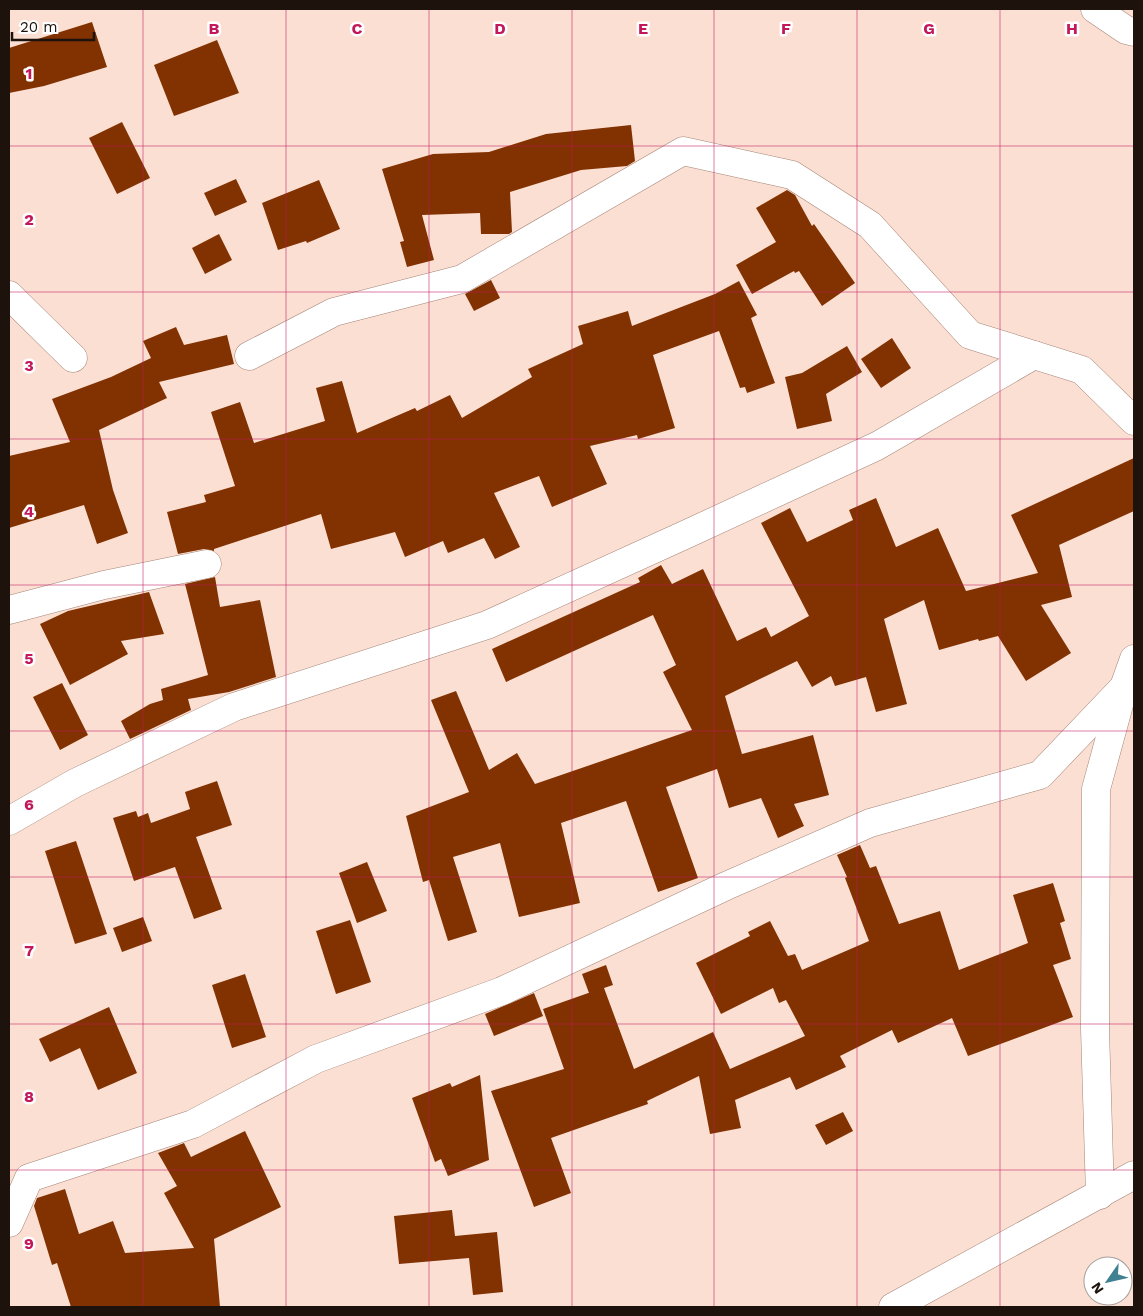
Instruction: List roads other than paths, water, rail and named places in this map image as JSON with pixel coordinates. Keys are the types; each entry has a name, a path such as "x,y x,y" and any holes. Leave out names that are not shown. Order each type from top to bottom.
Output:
{"street":[{"path":"1094,9 1126,30 1134,32"},
{"path":"249,356 334,312 462,279 683,151 792,176 870,225 970,334 1082,370 1134,421"},
{"path":"9,295 74,358"},
{"path":"9,821 75,783 234,707 487,624 689,533 876,446 1034,354"},
{"path":"9,610 104,585 207,564"},
{"path":"1100,1194 1095,1029 1096,789 1129,684 1134,659"},
{"path":"9,1223 29,1178 193,1124 316,1059 502,991 726,886 870,823 1040,775 1129,684"},
{"path":"893,1307 1134,1175"}]}
